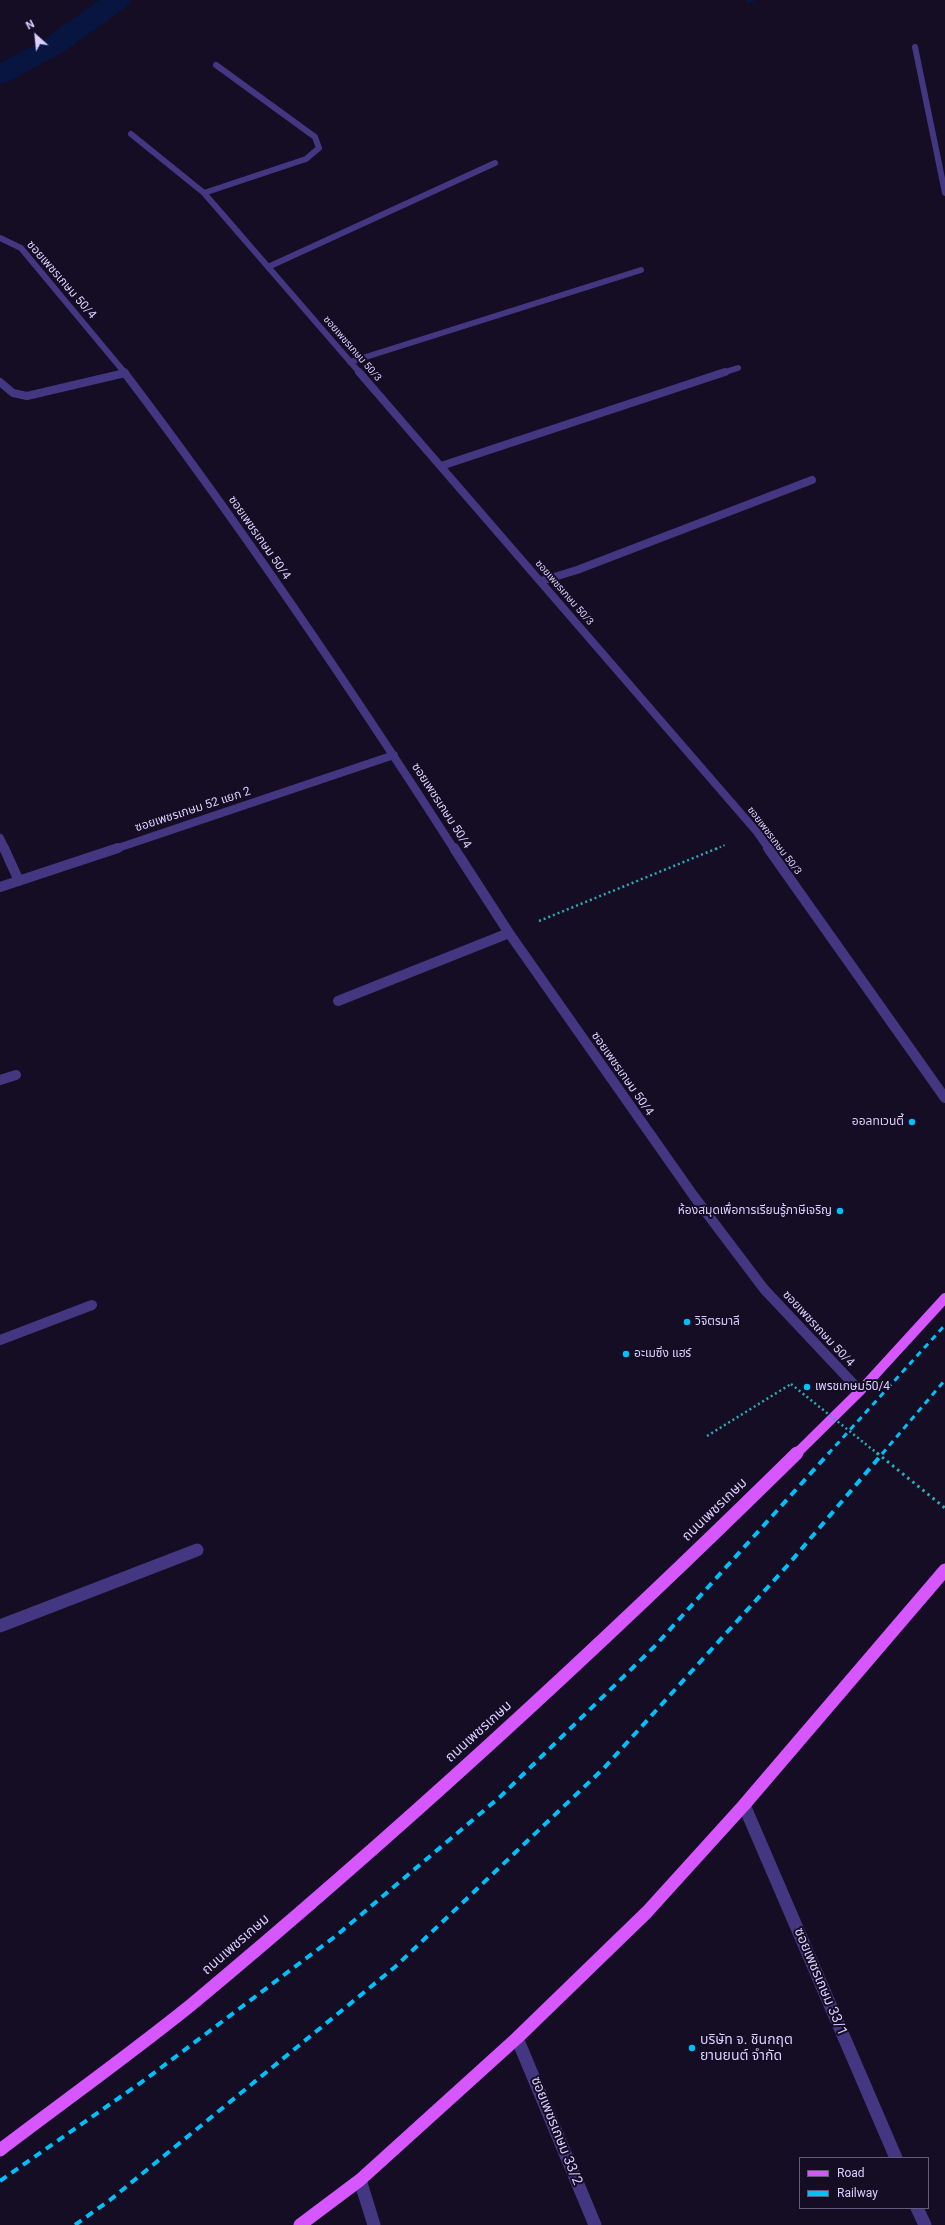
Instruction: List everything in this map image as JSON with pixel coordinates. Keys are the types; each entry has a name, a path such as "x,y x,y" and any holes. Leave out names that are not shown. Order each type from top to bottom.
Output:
{"main road":[{"name":"ถนนเพชรเกษม","path":"0,2150 189,2006 415,1812 603,1641 860,1391 945,1298"},
{"path":"300,2225 360,2180 518,2038 647,1912 744,1805 945,1570"}],"street":[{"path":"915,47 945,193"},
{"path":"204,194 306,159 319,148 315,137 216,64"},
{"name":"ซอยเพชรเกษม 50/3","path":"131,134 204,194 757,832 945,1098"},
{"path":"268,267 495,163"},
{"name":"ซอยเพชรเกษม 50/4","path":"0,238 21,248 124,373 214,494 394,755 509,933 693,1195 764,1289 860,1391"},
{"path":"350,362 641,270"},
{"path":"441,466 738,368"},
{"path":"0,382 13,393 27,396 124,373"},
{"path":"541,581 577,570 812,480"},
{"name":"ซอยเพชรเกษม 52 แยก 2","path":"0,887 394,755"},
{"path":"0,838 19,881"},
{"path":"338,1001 509,933"},
{"path":"0,1080 16,1075"},
{"path":"0,1340 92,1305"},
{"path":"0,1626 197,1550"},
{"name":"ซอยเพชรเกษม 33/1","path":"744,1805 896,2157"},
{"name":"ซอยเพชรเกษม 33/2","path":"518,2038 595,2225"},
{"path":"360,2180 374,2225"},
{"path":"918,2209 925,2225"}],"path":[{"path":"509,933 757,832"},
{"path":"708,1436 791,1384 945,1508"}],"waterway":[{"path":"0,75 55,45 117,0"}],"railway":[{"path":"828,1454 945,1325"},
{"path":"882,1454 945,1380"},
{"path":"0,2181 146,2079 337,1935 501,1796 655,1646 829,1453"},
{"path":"75,2225 110,2200 395,1967 604,1768 787,1566 883,1453"}],"place":[{"name":"ออลทเวนตี้","path":"912,1122"},
{"name":"ห้องสมุดเพื่อการเรียนรู้ภาษีเจริญ","path":"840,1211"},
{"name":"วิจิตรมาลี","path":"687,1322"},
{"name":"อะเมซิ่ง แฮร์","path":"626,1354"},
{"name":"เพรชเกษม50/4","path":"807,1387"},
{"name":"บริษัท จ. ชินกฤต ยานยนต์ จำกัด","path":"692,2048"}]}
